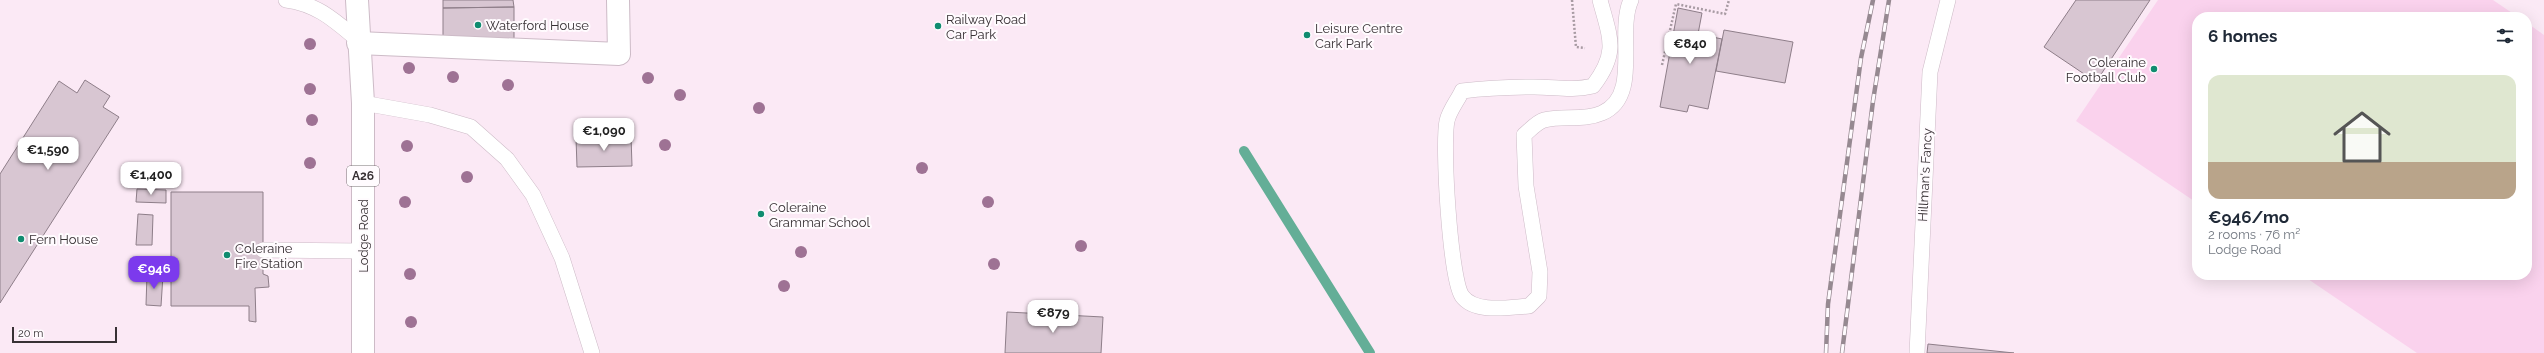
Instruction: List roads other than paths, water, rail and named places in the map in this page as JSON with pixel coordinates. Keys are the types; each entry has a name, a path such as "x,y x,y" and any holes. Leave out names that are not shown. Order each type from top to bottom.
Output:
{"main road":[{"name":"Lodge Road","path":"357,0 358,41 363,103 363,353"},
{"path":"358,41 620,54 618,0"}],"lane":[{"path":"286,0 305,2 326,15 358,41"},
{"path":"1600,0 1611,39 1609,63 1593,86 1579,89 1555,90 1536,87 1462,91 1447,120 1447,205 1457,281 1462,296 1477,307 1529,306 1539,296 1540,272 1526,186 1524,135 1544,120 1597,115 1608,110 1620,98 1626,73 1626,11 1631,0"},
{"name":"Hillman's Fancy","path":"1917,353 1930,72 1948,0"},
{"path":"363,103 430,115 471,127 507,159 533,195 562,258 592,353"},
{"path":"263,250 363,251"}],"waterway":[{"path":"1244,151 1370,353"}],"railway":[{"path":"1826,353 1828,304 1861,58 1873,0"},
{"path":"1842,353 1873,101 1889,0"}],"place":[{"name":"Waterford House","path":"478,25"},
{"name":"Railway Road Car Park","path":"938,26"},
{"name":"Leisure Centre Cark Park","path":"1307,35"},
{"name":"Coleraine Football Club","path":"2154,69"},
{"name":"Coleraine Grammar School","path":"761,214"},
{"name":"Fern House","path":"21,239"},
{"name":"Coleraine Fire Station","path":"227,255"}]}
